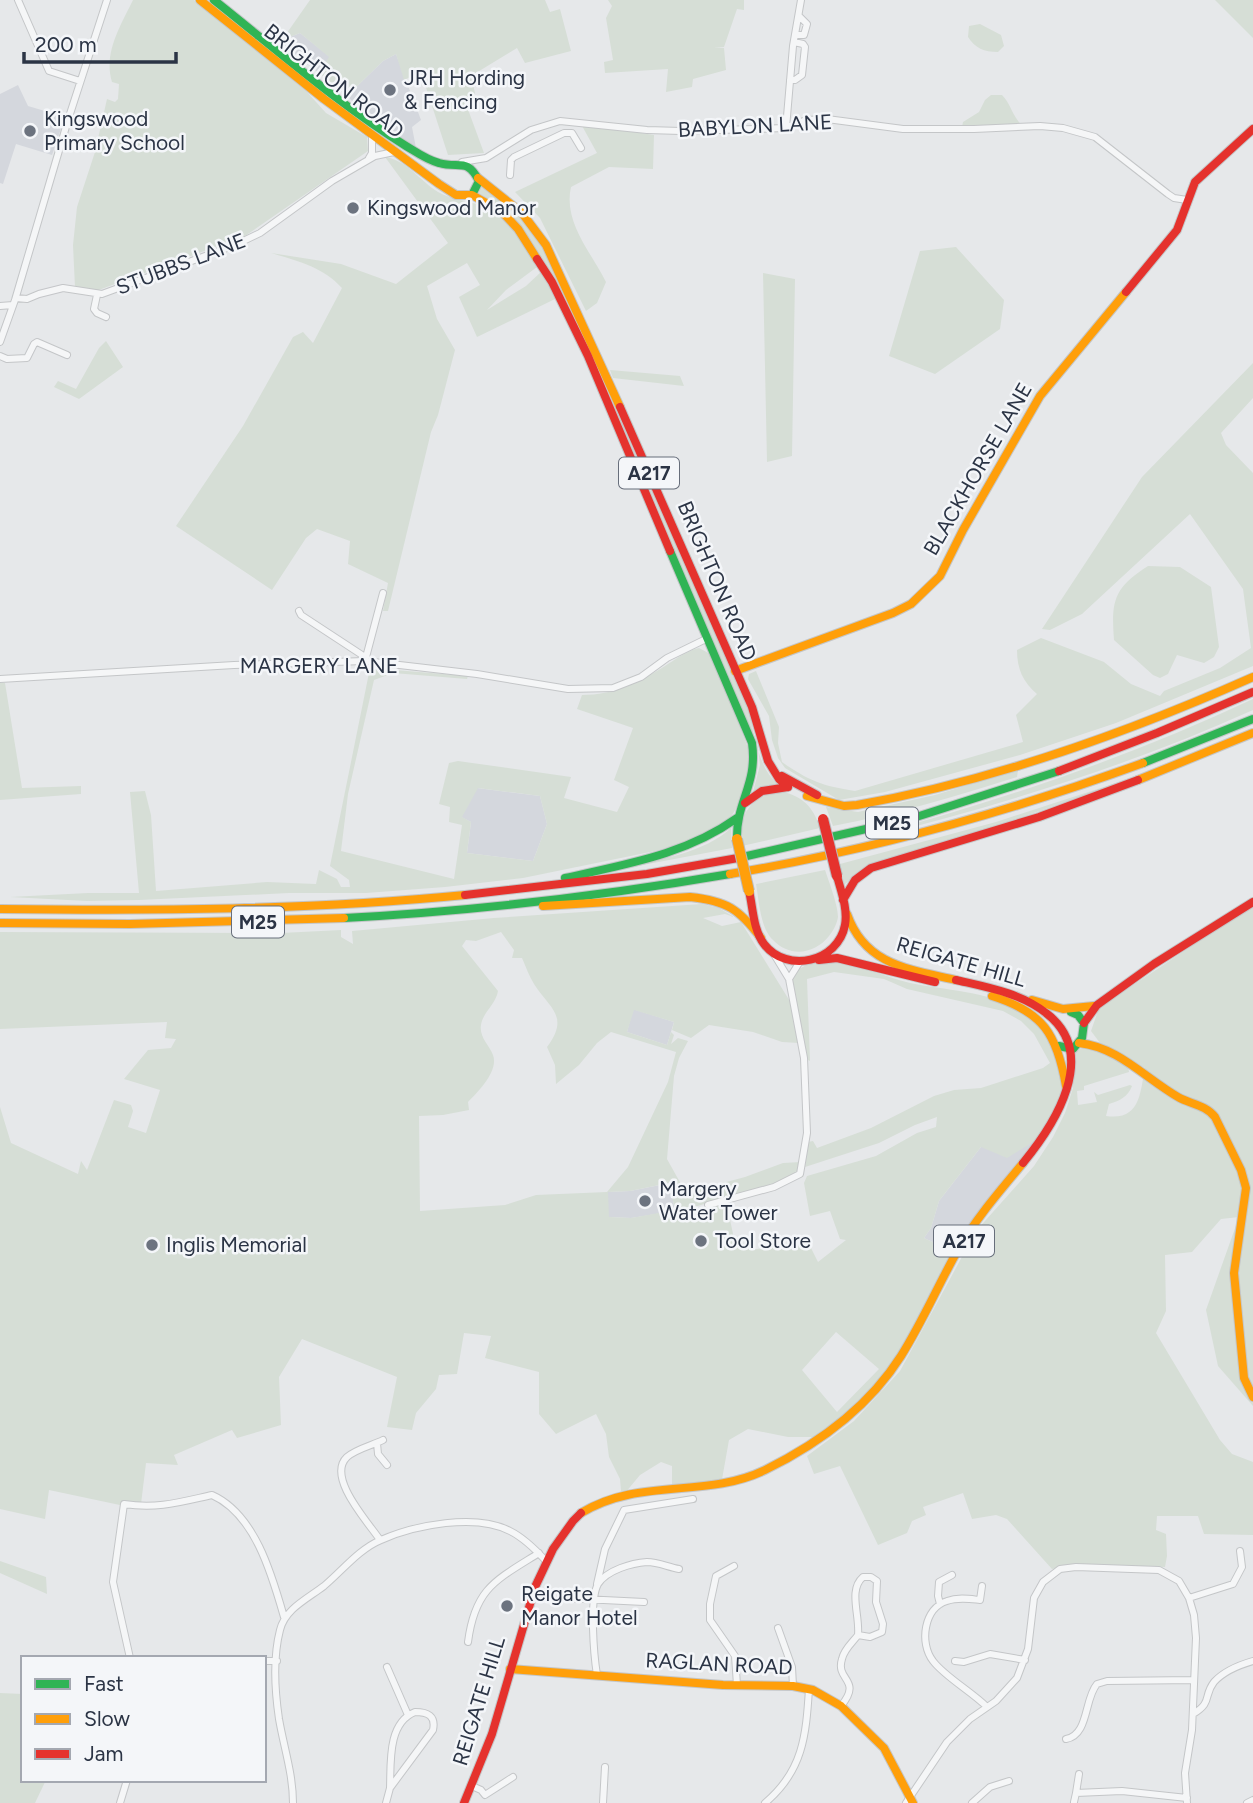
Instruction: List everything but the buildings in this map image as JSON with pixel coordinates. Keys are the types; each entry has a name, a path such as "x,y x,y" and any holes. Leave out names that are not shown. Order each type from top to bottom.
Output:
{"main road":[{"name":"BRIGHTON ROAD","path":"200,0 372,136 447,189"},
{"name":"BRIGHTON ROAD","path":"214,0 367,122 422,156 441,164 454,164"},
{"name":"BLACKHORSE LANE","path":"735,671 893,613 911,604 926,591 940,576 963,530 1040,396 1177,230 1186,214 1187,200 1195,181 1253,129"},
{"name":"A217","path":"454,164 463,164 477,176"},
{"path":"447,189 442,181 443,175 445,169 454,164"},
{"name":"BRIGHTON ROAD","path":"477,176 503,194 528,218 554,258 752,707 769,769 788,787"},
{"path":"472,195 478,186 477,176"},
{"name":"A217","path":"447,189 456,195 472,195"},
{"name":"BRIGHTON ROAD","path":"472,195 493,205 513,223 552,282 587,356 744,720 756,766 737,818"},
{"name":"M25","path":"807,796 844,806 878,802 963,782 1094,740 1174,711 1253,677"},
{"name":"M25","path":"0,909 139,911 371,903 514,890 702,865 862,831 977,799 1075,766 1253,692"},
{"name":"M25","path":"0,923 250,922 372,916 516,904 682,883 865,847 983,816 1082,785 1182,749 1253,719"},
{"name":"M25","path":"844,904 855,880 871,868 1039,817 1180,764 1253,733"},
{"name":"M25","path":"761,737 781,776 831,803"},
{"path":"743,804 762,791 788,787 807,796"},
{"name":"REIGATE HILL","path":"464,1803 485,1754 543,1557 576,1516 625,1493 721,1485 742,1479 768,1468 846,1421 871,1397 898,1363 918,1331 956,1253 972,1227 1038,1143 1067,1091 1071,1072 1069,1047 1059,1025 1038,1006 1017,997 898,965 874,954 857,937 844,904 823,819 815,803 807,796"},
{"path":"737,818 737,839 761,938 774,954 799,963"},
{"name":"M25","path":"514,890 681,848 716,833 737,818"},
{"name":"M25","path":"516,904 553,907 690,897 712,899 729,904 746,917 761,938"},
{"path":"1069,1047 1097,1005 1154,964 1253,902"},
{"path":"816,960 833,947 841,936 845,925 844,904"},
{"name":"REIGATE HILL","path":"799,963 837,958 998,998 1024,1009 1069,1047"},
{"path":"922,971 1001,989 1044,1006 1078,1015 1093,1044 1138,1069 1179,1098 1210,1110 1241,1170 1246,1188 1234,1273 1242,1363 1253,1397"},
{"path":"1068,1011 1097,1005"},
{"path":"1069,1047 1093,1044"},
{"name":"RAGLAN ROAD","path":"510,1669 809,1689 841,1706 884,1748 909,1801"}],"street":[{"path":"18,0 49,71 80,81"},
{"path":"0,342 107,0"},
{"path":"786,128 801,0"},
{"path":"790,80 800,78 803,65 805,47 795,39"},
{"name":"BABYLON LANE","path":"454,164 479,160 529,131 560,121 681,131 786,128 806,120 827,119 904,129 1040,125 1095,137 1168,194 1187,200"},
{"path":"529,131 536,146"},
{"path":"510,175 511,160 514,157 564,133 572,133 581,148"},
{"path":"368,160 372,153 372,136"},
{"name":"STUBBS LANE","path":"0,306 63,288 97,295 247,240 368,160 394,152"},
{"path":"477,176 479,160"},
{"path":"97,295 94,309 106,317"},
{"path":"0,356 8,359 27,358 37,342 67,355"},
{"path":"365,661 383,593"},
{"path":"299,611 301,615 362,655 365,661"},
{"name":"MARGERY LANE","path":"0,679 208,666 365,661 568,689 613,688 641,677 667,658 708,638"},
{"path":"708,1205 774,1187 800,1174 807,1133 804,1058 789,979 774,954"},
{"path":"789,979 799,963"},
{"path":"380,1540 351,1500 342,1480 341,1468 347,1457 380,1442 378,1454 387,1465"},
{"path":"130,1656 113,1581 124,1504 162,1506 212,1495 230,1505 242,1518 265,1559 284,1616"},
{"path":"597,1675 593,1623 597,1585 605,1549 624,1510 693,1499"},
{"path":"293,1803 289,1764 277,1705 276,1661 279,1632 284,1616 326,1584 347,1563 380,1540 424,1525 485,1523 513,1532 543,1557 505,1573 480,1598 471,1620 468,1642"},
{"path":"1189,1598 1233,1584 1242,1567 1240,1551"},
{"path":"597,1585 609,1573 643,1563 657,1563 679,1569"},
{"path":"734,1566 716,1576 709,1612 710,1619 735,1656 737,1685"},
{"path":"909,1801 947,1742 1007,1690 1017,1678 1030,1638 1034,1598 1048,1576 1060,1569 1076,1567 1159,1570 1179,1581 1189,1598 1196,1626 1193,1714 1185,1773 1187,1801 1122,1791 1076,1793"},
{"path":"940,1604 939,1582 952,1575"},
{"path":"841,1706 849,1697 850,1688 841,1668 842,1658 858,1635 859,1613 855,1588 863,1577 871,1577 877,1581 877,1608 883,1628 876,1636 858,1635"},
{"path":"982,1586 980,1600 956,1599 940,1604 927,1624 925,1643 930,1658 987,1707"},
{"path":"562,1598 644,1602"},
{"path":"778,1628 792,1667 793,1686"},
{"path":"955,1661 964,1662 990,1654 1025,1660"},
{"path":"266,1661 276,1661"},
{"path":"1193,1714 1206,1703 1215,1681 1231,1669 1253,1661"},
{"path":"387,1667 408,1715"},
{"path":"1076,1746 1069,1739 1080,1731 1094,1687 1101,1682 1194,1680"},
{"path":"765,1803 779,1791 797,1765 804,1740 809,1689"},
{"path":"386,1803 390,1788 393,1741 399,1726 408,1715 426,1712 433,1718 433,1730 390,1788"},
{"path":"604,1803 605,1767"},
{"path":"1074,1802 1079,1774"},
{"path":"480,1803 485,1795 513,1777"},
{"path":"121,1803 126,1782"},
{"path":"972,1803 990,1787 1009,1782"},
{"path":"472,1786 485,1795"},
{"path":"1247,1803 1253,1800"}],"shaded area":[{"path":"133,0 194,0 307,92 326,113 367,137 368,151 245,236 96,291 75,287 73,245 77,207 95,152 107,99 115,102 118,99 119,84 112,82 110,60 119,29"},
{"path":"310,0 545,0 550,12 560,9 571,51 525,63 517,48 471,76 475,93 466,104 484,153 448,155 421,72 404,80 396,54 383,61 347,96 319,73 329,57 300,33 282,40"},
{"path":"608,0 744,0 744,10 737,9 724,47 714,47 724,48 726,70 693,79 692,87 666,92 668,69 605,73 604,62 613,60 606,18 612,6"},
{"path":"1215,0 1253,0 1253,38"},
{"path":"980,24 1001,35 1004,46 998,52 980,49 968,37 969,26"},
{"path":"300,33 330,57 319,73 277,42"},
{"path":"396,54 421,120 412,127 416,148 375,123 347,96 383,61"},
{"name":"Kingswood Primary School","path":"18,85 28,106 65,117 52,155 16,144 3,184 0,183 0,94"},
{"path":"991,95 1002,95 1022,125 962,127 963,122 979,112"},
{"path":"581,124 654,135 653,169 609,167 571,187 571,212 575,225 606,282 597,303 586,311 540,218 515,192 597,153"},
{"path":"385,157 407,166 438,192 489,209 506,222 521,239 537,267 506,290 487,310 526,286 542,271 555,299 477,337 459,297 480,285 467,263 427,286 437,319 455,350 431,432 388,611 383,611 388,583 348,564 350,541 317,529 306,538 272,590 176,526 243,426 293,337 303,332 313,343 342,288 318,270 271,253 341,264 396,284 448,243"},
{"path":"482,185 503,198 542,242 748,706 756,745 536,249 478,194"},
{"path":"956,247 1004,300 1000,329 935,374 889,356 920,251"},
{"path":"763,273 795,279 792,456 767,462"},
{"path":"106,341 123,367 79,399 54,387 58,381 76,389 99,348"},
{"path":"1253,363 1253,398 1221,433 1226,445 1253,473 1253,666 1116,723 1020,755 885,792 839,800 785,768 778,758 772,740 769,716 748,679 749,674 756,671 779,727 778,743 782,762 817,782 855,791 1023,742 1016,715 1037,694 1022,675 1017,650 1041,638 1104,662 1131,684 1160,696 1164,691 1220,668 1251,648 1243,589 1190,514 1082,614 1050,630 1042,629 1142,477"},
{"path":"610,370 680,376 684,386 613,378"},
{"path":"1148,566 1180,567 1211,587 1219,647 1214,657 1204,663 1177,655 1168,674 1160,678 1153,675 1114,640 1113,615 1117,596 1128,581"},
{"path":"699,648 712,655 752,758 741,800 731,817 696,839 655,851 523,878 445,887 366,893 289,893 139,900 87,901 10,897 139,893 130,792 145,791 151,815 156,891 267,882 316,884 319,870 337,879 341,887 350,887 349,880 330,866 370,668 468,676 467,679 393,673 374,680 348,794 341,851 454,879 462,825 449,822 450,807 439,804 449,763 458,761 571,777 564,798 617,812 629,787 614,780 633,728 577,709 582,695 605,693 625,687","holes":["478,788 540,796 547,824 533,861 467,853 471,822 462,817"]},
{"path":"0,683 5,683 22,788 81,786 81,794 0,800"},
{"path":"1253,699 1253,710 1112,766 968,812 870,838 869,836 1016,793 1112,759"},
{"path":"758,751 766,769 779,785 753,792 760,765"},
{"path":"1018,770 1017,777 972,791 833,826 826,807 858,812 935,795"},
{"path":"1156,770 997,826 865,867 844,885 840,864 996,822"},
{"path":"477,788 540,796 547,824 533,861 467,853 471,822 461,817"},
{"path":"781,791 806,804 820,828 742,846 741,825 748,809 761,797"},
{"path":"731,828 732,848 627,868 695,849"},
{"path":"825,870 838,912 833,930 817,947 802,951 787,950 773,940 765,928 756,884"},
{"path":"702,904 719,908 734,917 725,914 703,918 722,926 741,922 791,1003 799,1043 782,1042 753,1032 709,1025 691,1038 672,1030 674,1022 634,1010 627,1032 667,1045 671,1032 674,1035 671,1044 678,1038 688,1041 674,1076 667,1159 686,1193 745,1177 783,1163 801,1162 799,1173 786,1179 691,1208 695,1216 726,1201 735,1243 746,1244 750,1250 808,1242 818,1262 846,1240 840,1239 830,1211 810,1216 804,1183 807,1176 876,1156 917,1133 936,1127 937,1117 879,1143 805,1167 808,1142 813,1141 817,1148 871,1128 934,1096 954,1090 981,1088 1043,1068 1050,1063 1034,1034 1021,1021 1003,1011 907,989 884,979 834,972 807,979 810,1061 806,1059 791,979 803,967 821,962 843,963 910,983 1001,1001 1028,1016 1044,1032 1067,1091 1038,1143 1035,1141 1007,1158 981,1147 939,1201 931,1228 924,1238 956,1253 887,1378 822,1437 788,1437 748,1429 729,1440 721,1485 672,1486 672,1466 661,1462 640,1475 625,1493 621,1491 620,1479 609,1457 606,1434 596,1414 556,1434 539,1414 539,1372 485,1358 491,1336 464,1333 457,1374 439,1375 436,1389 416,1413 412,1430 387,1427 397,1377 302,1339 279,1377 281,1425 237,1438 232,1430 174,1455 178,1465 146,1463 141,1504 134,1508 49,1490 45,1519 0,1509 0,1107 11,1143 78,1174 81,1161 87,1170 114,1100 131,1105 133,1111 128,1127 146,1133 160,1090 124,1079 148,1050 171,1048 176,1039 165,1038 167,1022 0,1029 0,932 281,933 341,930 341,937 353,944 352,931","holes":["501,932 514,950 512,958 522,958 534,984 555,1013 557,1028 547,1047 555,1065 556,1084 611,1032 676,1052 668,1082 628,1167 607,1192 536,1195 505,1205 420,1211 419,1116 469,1110 468,1102 487,1081 493,1068 493,1055 483,1037 481,1025 498,991 462,946 466,940 476,941","669,1183 675,1210 631,1218 609,1217 608,1192 630,1191","836,1332 879,1369 837,1412 802,1370"]},
{"path":"1253,905 1253,1406 1218,1366 1206,1310 1239,1217 1221,1219 1192,1252 1165,1255 1166,1311 1156,1333 1220,1440 1232,1454 1253,1462 1253,1535 1204,1534 1198,1516 1157,1516 1156,1530 1166,1534 1165,1567 1083,1564 1052,1569 1007,1519 996,1515 972,1519 963,1493 923,1507 926,1515 912,1521 907,1533 878,1545 840,1466 814,1474 807,1456 854,1421 900,1371 976,1231 1034,1166 1053,1137 1073,1088 1074,1051 1090,1046 1128,1066 1129,1072 1084,1086 1084,1090 1077,1091 1078,1105 1097,1102 1094,1092 1098,1095 1130,1085 1132,1086 1126,1096 1109,1104 1106,1116 1126,1114 1137,1103 1145,1068 1100,1043 1091,1031 1099,1008"},
{"path":"633,1009 674,1022 667,1045 627,1032"},
{"path":"1035,1141 1038,1143 956,1253 924,1238 931,1228 939,1201 981,1147"},
{"path":"670,1183 675,1211 631,1218 608,1217 607,1192 630,1191"},
{"path":"0,1561 46,1577 47,1594 0,1573"},
{"path":"0,1693 21,1694 21,1782 45,1782 35,1803 0,1803"}],"traffic: fast":[{"path":"214,0 308,76 381,130 430,160 446,165 462,165 470,169 479,181 472,195"},
{"path":"670,551 752,743 752,770 740,814 737,839"},
{"path":"1143,763 1253,719"},
{"path":"738,858 910,819 1059,771"},
{"path":"565,878 676,850 717,831 737,818"},
{"path":"344,918 538,902 730,874"},
{"path":"1059,1046 1073,1049 1082,1038 1084,1023 1078,1015 1071,1012"}],"traffic: slow":[{"path":"200,0 324,99 439,184 456,195 472,195 502,212 518,229 537,259"},
{"path":"478,178 522,213 546,245 620,407"},
{"path":"735,671 893,613 911,604 940,576 963,530 1040,396 1126,292"},
{"path":"807,796 844,806 857,805 959,783 1108,736 1253,677"},
{"path":"1138,780 1253,733"},
{"path":"730,874 939,828 1042,798 1143,763"},
{"path":"737,839 749,891"},
{"path":"0,909 233,908 349,904 465,895"},
{"path":"543,906 690,897 714,901 731,908 739,913 761,938"},
{"path":"847,914 865,944 890,962 956,980"},
{"path":"0,923 130,924 344,918"},
{"path":"992,996 1024,1009 1045,1028 1058,1052 1066,1086"},
{"path":"1032,1000 1063,1009 1094,1006"},
{"path":"1079,1043 1106,1050 1119,1057 1178,1097 1203,1107 1215,1117 1241,1170 1246,1188 1234,1273 1244,1378 1253,1397"},
{"path":"581,1513 626,1495 742,1479 765,1470 824,1436 858,1408 888,1375 909,1343 966,1237 1023,1163"},
{"path":"510,1669 723,1685 793,1686 813,1690 841,1706 884,1748 913,1803"}],"traffic: jam":[{"path":"1126,292 1177,230 1195,182 1253,129"},
{"path":"537,259 552,282 588,356 670,551"},
{"path":"620,407 752,707 768,761 779,779 788,787"},
{"path":"1059,771 1253,692"},
{"path":"782,776 817,795"},
{"path":"843,900 855,880 871,868 1039,817 1138,780"},
{"path":"745,803 762,791 788,787"},
{"path":"823,819 837,876"},
{"path":"465,895 647,874 738,858"},
{"path":"749,891 755,925 764,944 785,959 810,960 833,948 845,925 845,906 837,876"},
{"path":"1084,1023 1097,1005 1154,964 1253,902"},
{"path":"819,960 837,958 935,982"},
{"path":"956,980 1026,1000 1046,1013 1062,1030 1070,1048 1071,1068 1059,1109 1023,1163"},
{"path":"464,1803 492,1734 535,1587 553,1549 581,1513"}],"place":[{"name":"JRH Hording & Fencing","path":"390,90"},
{"name":"Kingswood Primary School","path":"30,131"},
{"name":"Kingswood Manor","path":"353,208"},
{"name":"Margery Water Tower","path":"645,1201"},
{"name":"Tool Store","path":"701,1241"},
{"name":"Inglis Memorial","path":"152,1245"},
{"name":"Reigate Manor Hotel","path":"507,1606"}]}
